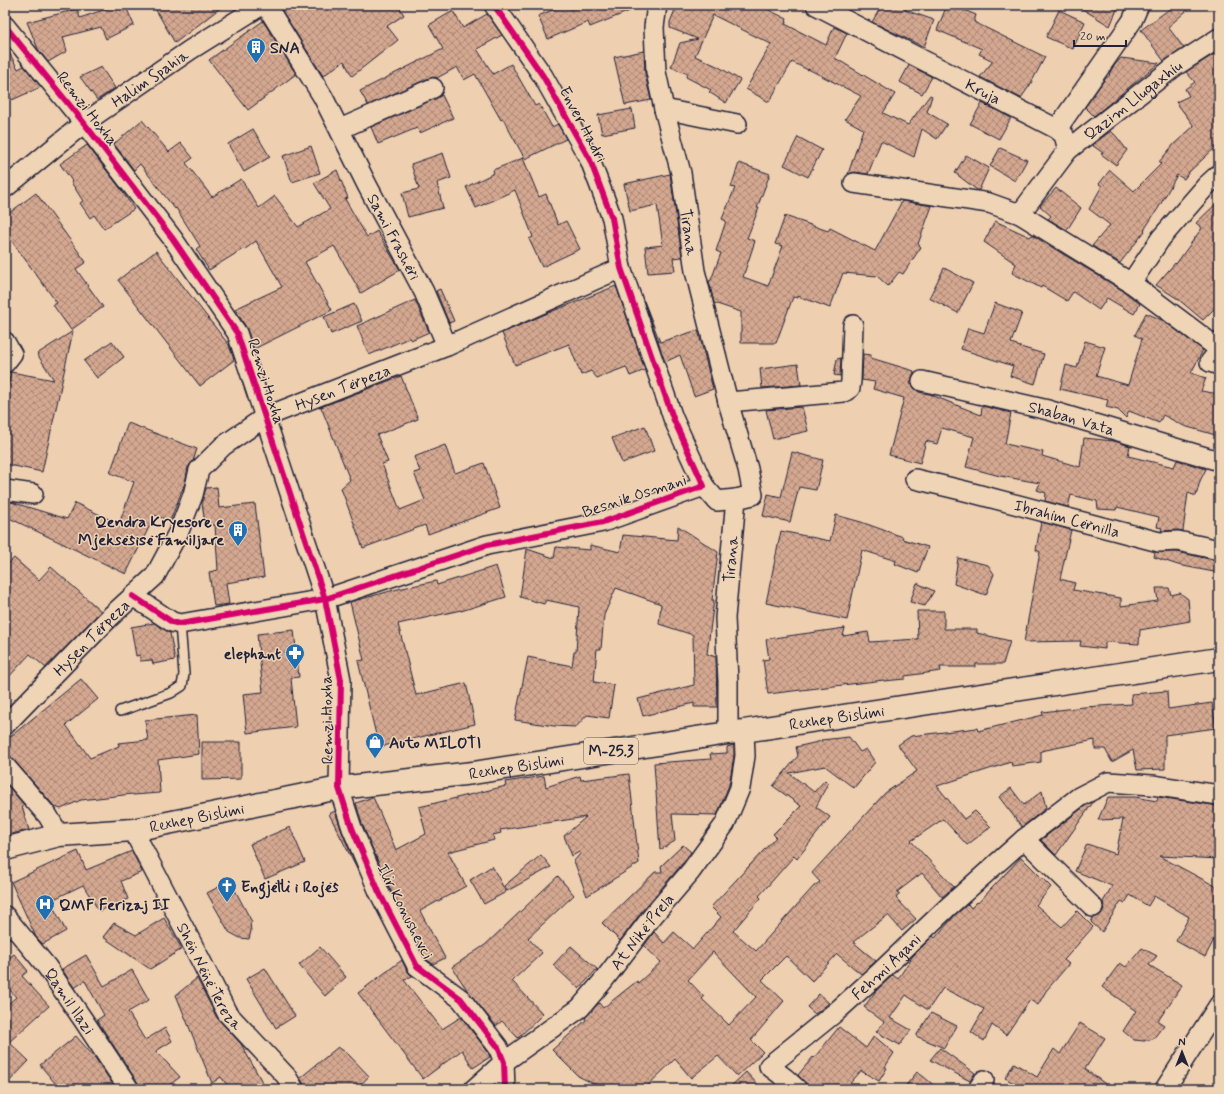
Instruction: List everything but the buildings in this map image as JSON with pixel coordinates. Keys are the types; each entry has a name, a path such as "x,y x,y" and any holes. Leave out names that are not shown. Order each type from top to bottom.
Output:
{"main road":[{"name":"Rexhep Bislimi","path":"5,849 59,835 133,830 339,788 473,773 1219,659"}],"street":[{"name":"Halim Spahia","path":"5,188 84,123 190,50 262,5"},
{"name":"Sami Frashëri","path":"266,5 323,97 340,129 367,186 424,292 447,346"},
{"name":"Enver Hadri","path":"494,5 543,76 590,160 612,218 621,268"},
{"name":"Tirana","path":"657,5 654,27 656,72 681,173 695,271 728,402 748,469 753,494 736,499 725,618 728,681 736,732"},
{"name":"Kruja","path":"816,5 1057,129"},
{"path":"1020,214 1068,150 1064,135 1057,129 1132,21 1139,5"},
{"name":"Remzi Hoxha","path":"5,26 84,123 173,239 237,333 325,599 341,680 339,788"},
{"name":"Qazim Llugaxhiu","path":"1068,150 1174,67 1219,38"},
{"path":"340,129 433,88"},
{"path":"664,109 737,124"},
{"path":"1131,283 1161,238 1219,174"},
{"path":"854,184 989,203 1020,214 1131,283 1219,350 1210,362 1219,365"},
{"name":"Hysen Tërpeza","path":"5,725 110,617 155,576 179,531 193,494 199,470 223,446 265,417 447,346 621,268"},
{"name":"Besnik Osmani","path":"180,624 325,599 487,545 603,522 704,486 673,418 621,268"},
{"path":"728,402 844,392 850,388 851,381 853,325"},
{"path":"5,342 12,354 5,363"},
{"name":"Shaban Vata","path":"922,380 1048,410 1219,461"},
{"name":"Ibrahim Cërnilla","path":"915,479 1159,542 1178,541 1219,550"},
{"path":"704,486 717,501 736,499"},
{"path":"5,490 33,494"},
{"path":"133,596 172,622 180,624"},
{"name":"At Nikë Prela","path":"474,1089 504,1062 580,1008 603,981 651,918 691,871 725,824 740,788 745,756 736,732"},
{"path":"5,766 48,816 59,835"},
{"name":"Fehmi Agani","path":"787,1085 769,1066 837,1011 878,974 948,906 1024,838 1079,797 1108,782 1152,785 1219,795"},
{"name":"Ilir Konushevci","path":"339,788 352,828 379,892 417,966 462,999 498,1047 504,1062 505,1089"},
{"name":"Shën Nënë Tereza","path":"133,830 203,965 226,1013 286,1076 294,1089"},
{"path":"1024,838 1093,907"},
{"name":"Qamil Ilazi","path":"5,916 46,967 129,1089"},
{"path":"1165,1089 1219,1005"}],"lane":[{"path":"120,711 171,693 182,686 184,674 180,624"}],"cycle path":[{"path":"133,596 172,622 180,624 325,599 487,545 603,522 704,486 673,418 621,268 612,218 590,160 543,76 494,5"},
{"path":"5,26 84,123 173,239 237,333 325,599 341,680 339,788 352,828 379,892 417,966 461,999 498,1047 504,1062 505,1089"}],"place":[{"name":"SNA","path":"256,64"},
{"name":"Qendra Kryesore e Mjeksësisë Familjare","path":"238,547"},
{"name":"elephant","path":"295,670"},
{"name":"Auto MILOTI","path":"375,759"},
{"name":"Engjëlli i Rojës","path":"227,903"},
{"name":"QMF Ferizaj II","path":"45,921"}]}
